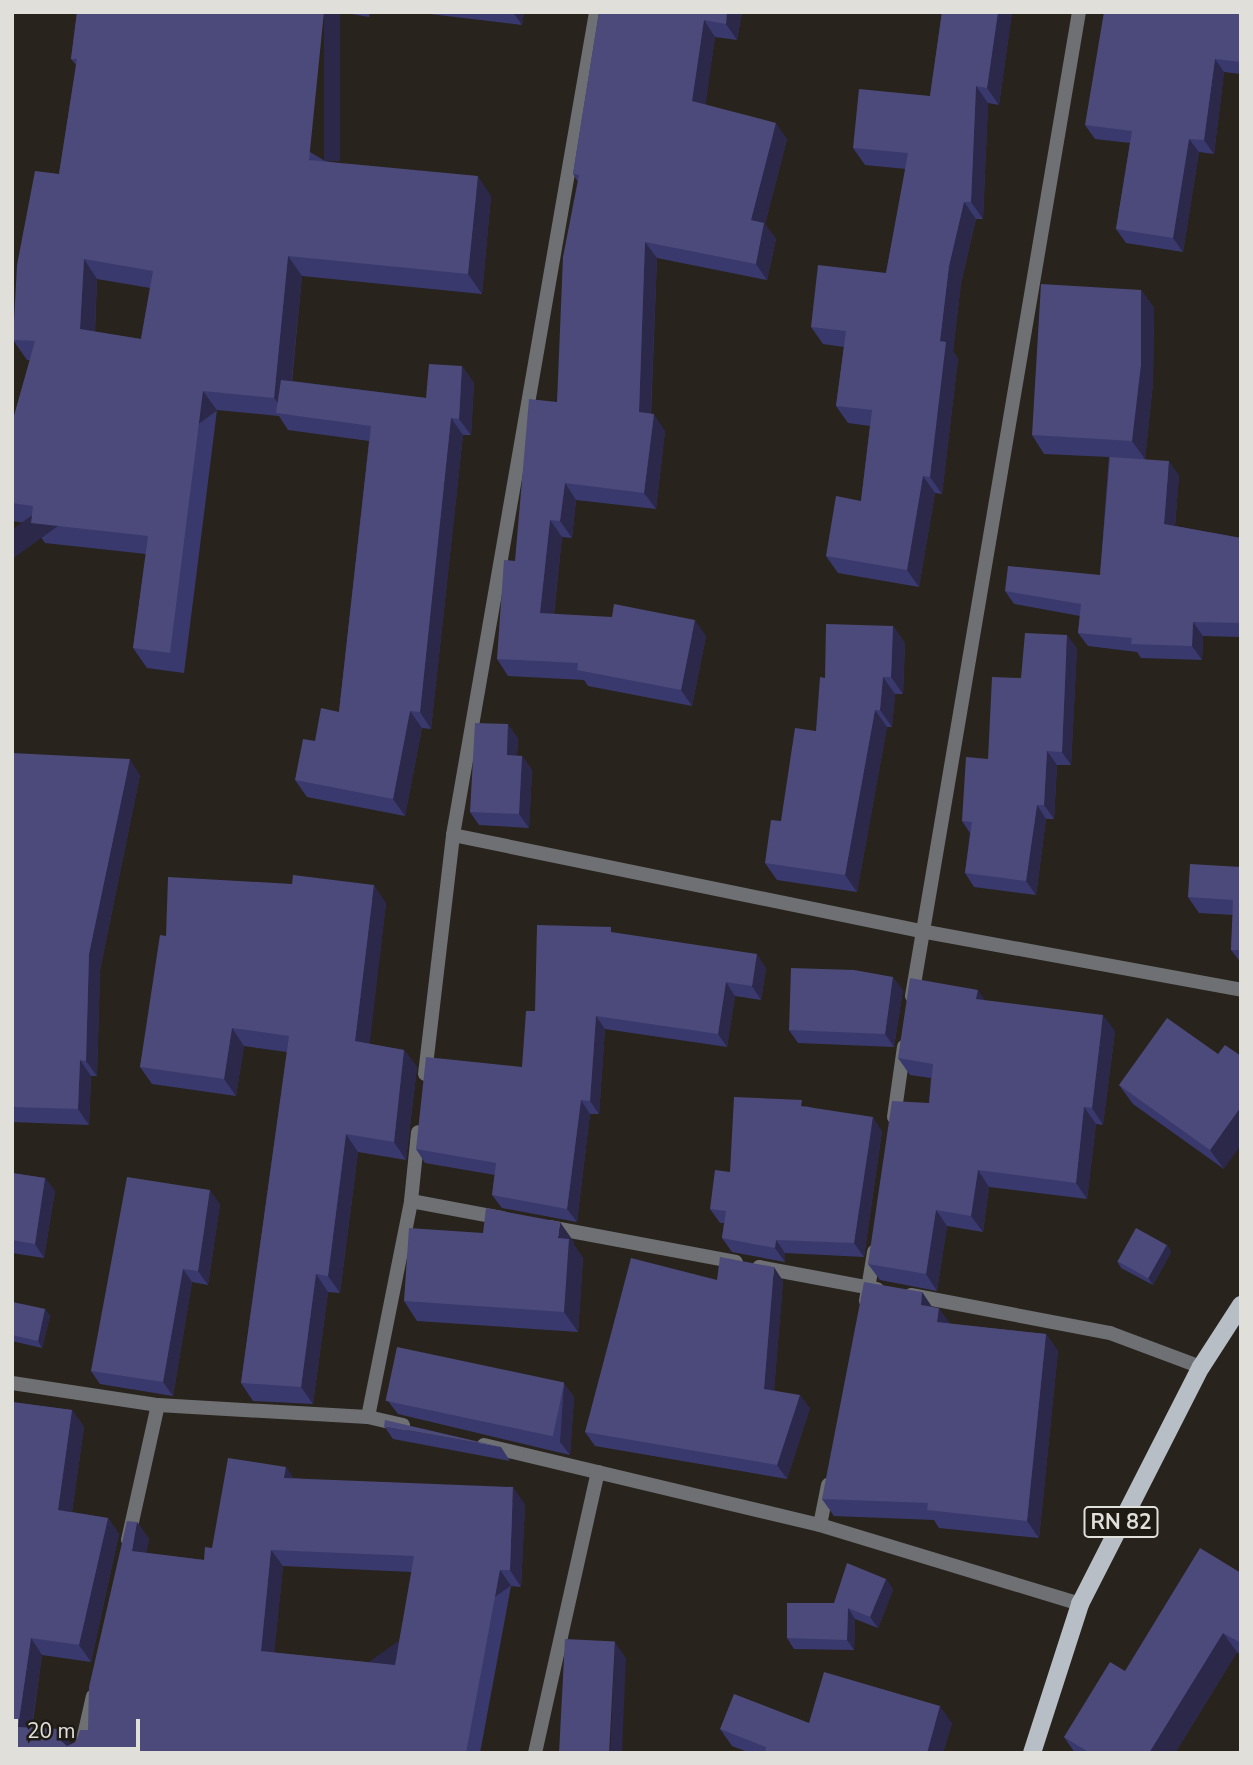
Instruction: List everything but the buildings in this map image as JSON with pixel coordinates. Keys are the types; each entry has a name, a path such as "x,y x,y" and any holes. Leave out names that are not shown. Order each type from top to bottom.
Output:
{"main road":[{"name":"RN 82","path":"1032,1753 1080,1604 1201,1367 1241,1305"}],"street":[{"path":"423,1093 453,835 596,12"},
{"path":"891,1137 921,931 1080,12"},
{"path":"453,835 921,931 1241,989"},
{"path":"368,1417 411,1201 420,1120"},
{"path":"411,1201 1110,1333 1201,1367"},
{"path":"864,1314 877,1233"},
{"path":"12,1383 158,1405 368,1417 422,1430"},
{"path":"125,1552 158,1405"},
{"path":"463,1440 820,1525 1080,1604"},
{"path":"535,1753 598,1472"},
{"path":"820,1525 831,1472"},
{"path":"80,1753 95,1686"}]}
